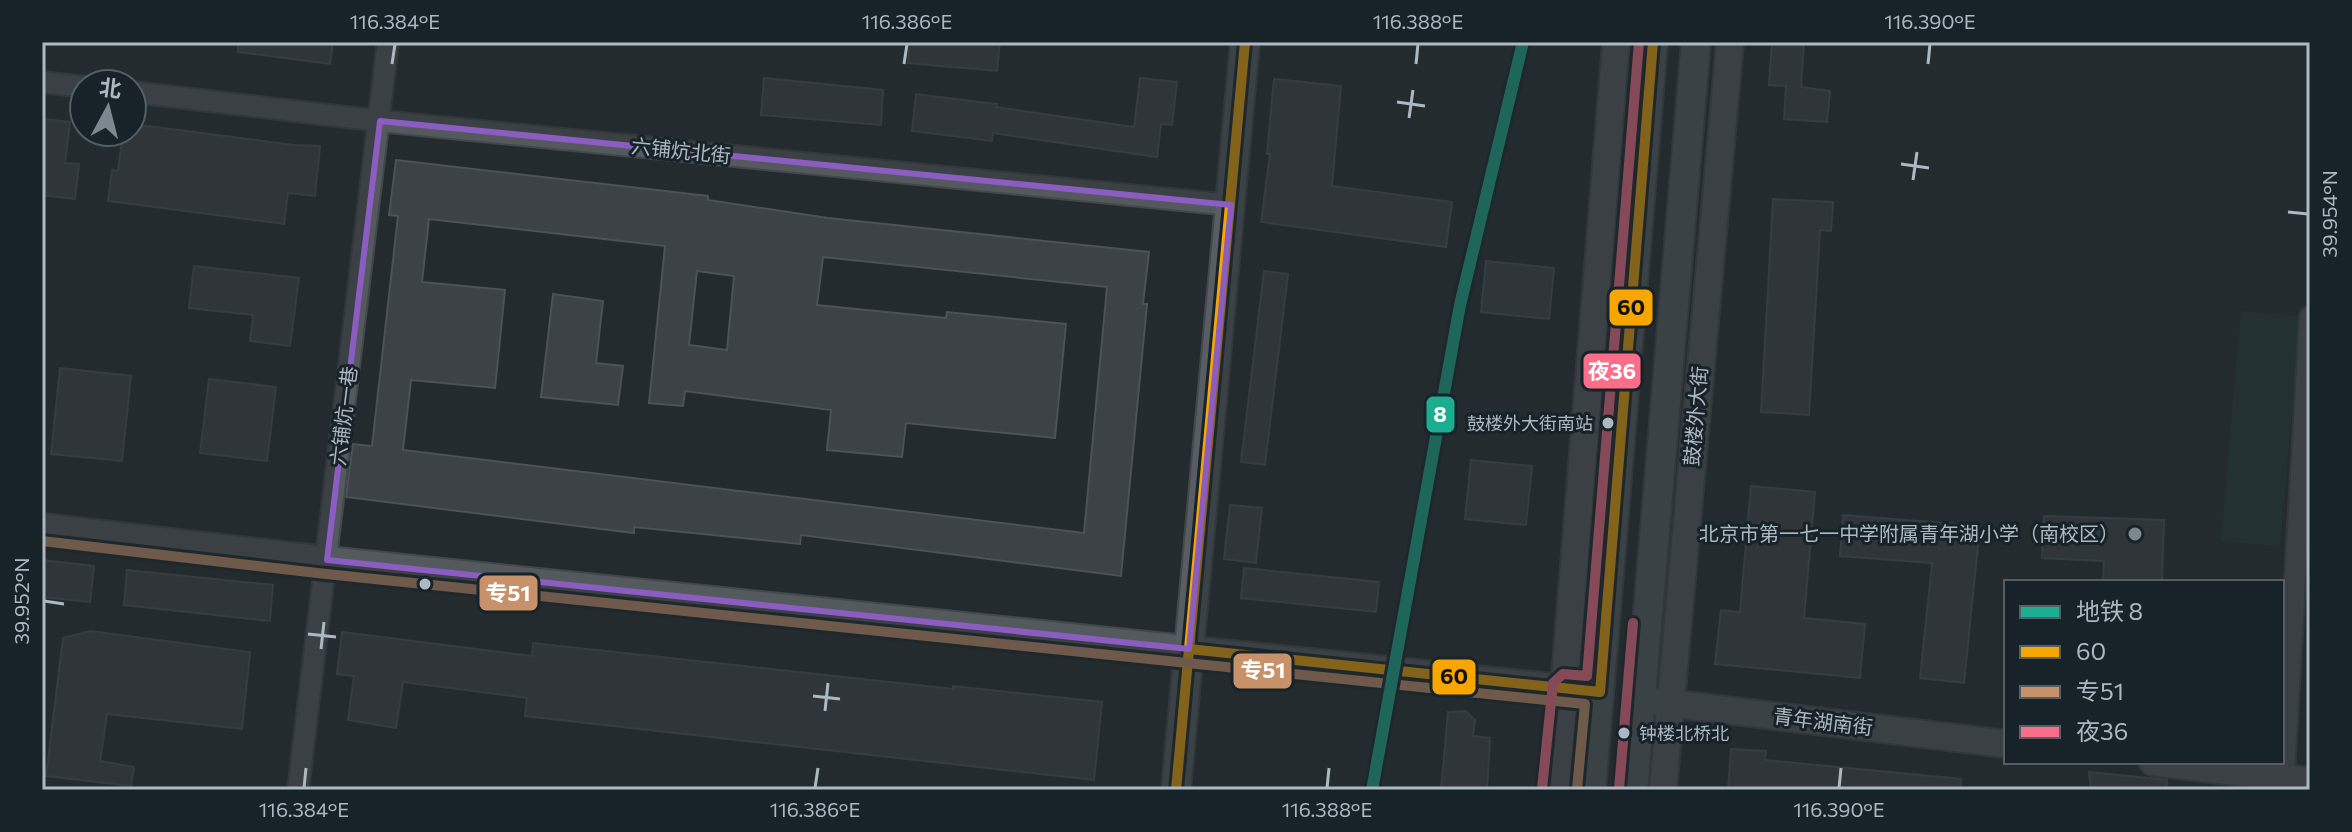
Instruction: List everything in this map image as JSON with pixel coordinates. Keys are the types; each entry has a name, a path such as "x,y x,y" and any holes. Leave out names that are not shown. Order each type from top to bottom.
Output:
{"main road":[{"path":"1176,790 1245,42"},
{"path":"1591,790 1653,42"},
{"name":"鼓楼外大街","path":"1633,790 1696,42"}],"street":[{"name":"六铺炕一巷","path":"298,790 388,42"},
{"path":"1556,790 1616,42"},
{"name":"鼓楼外大街","path":"1663,790 1730,42"},
{"path":"42,82 68,85"},
{"name":"六铺炕北街","path":"148,94 380,121 1231,205"},
{"path":"2166,764 2293,783 2310,317"},
{"path":"42,527 327,560 1600,692"},
{"name":"青年湖南街","path":"1640,700 2004,744"}],"highlighted area":[{"path":"380,121 1231,205 1189,649 327,560"}],"green space":[{"path":"2241,311 2300,316 2280,546 2221,541"}],"building":[{"path":"238,42 333,42 330,64 238,52"},
{"path":"910,42 1000,42 997,71 908,63"},
{"path":"1772,42 1804,42 1801,87 1830,91 1827,122 1784,119 1786,86 1769,85"},
{"path":"764,78 883,90 881,125 761,115"},
{"path":"1140,78 1177,82 1172,125 1161,124 1157,157 993,133 992,141 912,131 916,94 1134,127"},
{"path":"1274,79 1341,86 1332,186 1452,202 1446,247 1261,222 1270,154 1267,154"},
{"path":"42,119 68,122 65,163 79,164 75,199 42,195"},
{"path":"148,126 320,146 315,196 288,193 284,224 108,201 112,170 118,171 121,148 148,148"},
{"path":"396,160 708,196 708,200 828,218 1149,252 1143,304 1147,304 1121,576 801,535 800,544 634,527 634,533 346,497 353,444 372,446 398,216 389,215","holes":["429,219 665,246 649,403 683,406 685,391 831,410 827,450 902,457 906,423 1055,438 1066,324 947,312 946,318 817,305 823,257 1107,287 1084,533 403,450 411,380 495,388 505,290 422,282","697,271 734,276 727,350 689,345"]},
{"path":"1773,199 1833,202 1831,231 1820,230 1809,415 1761,412"},
{"path":"1486,261 1554,268 1549,319 1481,312"},
{"path":"194,266 299,278 290,346 250,341 253,315 189,308"},
{"path":"1264,271 1288,274 1265,465 1241,462"},
{"path":"553,294 603,301 596,363 623,366 618,405 541,397"},
{"path":"60,368 131,376 122,461 51,454"},
{"path":"209,379 276,387 267,461 200,453"},
{"path":"1471,460 1532,466 1526,525 1465,519"},
{"path":"1751,486 1815,492 1804,618 1865,624 1860,678 1715,664 1721,610 1740,612"},
{"path":"1230,505 1262,508 1256,563 1224,559"},
{"path":"1843,515 1980,526 1964,683 1920,678 1932,563 1840,556"},
{"path":"2044,516 2164,520 2162,580 2103,580 2104,561 2042,558"},
{"path":"42,560 94,566 90,602 42,597"},
{"path":"1244,568 1379,582 1376,612 1241,598"},
{"path":"127,570 273,585 270,621 124,605"},
{"path":"90,631 250,652 242,729 107,714 100,761 134,767 131,786 46,776 63,638"},
{"path":"342,632 532,656 533,643 953,689 953,686 1102,702 1094,780 525,716 527,698 403,682 396,728 348,720 354,676 337,674"},
{"path":"1466,711 1475,720 1473,736 1490,738 1487,790 1441,790 1448,712"},
{"path":"1731,749 1766,751 1765,760 1961,779 1960,790 1728,790"},
{"path":"2089,772 2167,780 2166,790 2091,790"}],"metro line":[{"name":"8","path":"1372,790 1460,305 1523,42"}],"transit line":[{"name":"60","path":"1176,790 1245,42"},
{"name":"夜36","path":"1542,789 1553,683 1563,674 1587,676 1639,42"},
{"name":"60","path":"1189,649 1600,692 1653,42"},
{"name":"专51","path":"42,541 326,574 1585,704 1577,789"},
{"name":"夜36","path":"1619,789 1633,623"}],"place":[{"name":"鼓楼外大街南站","path":"1608,423"},
{"name":"北京市第一七一中学附属青年湖小学（南校区）","path":"2135,534"},
{"name":"钟楼北桥北","path":"1624,733"}]}
